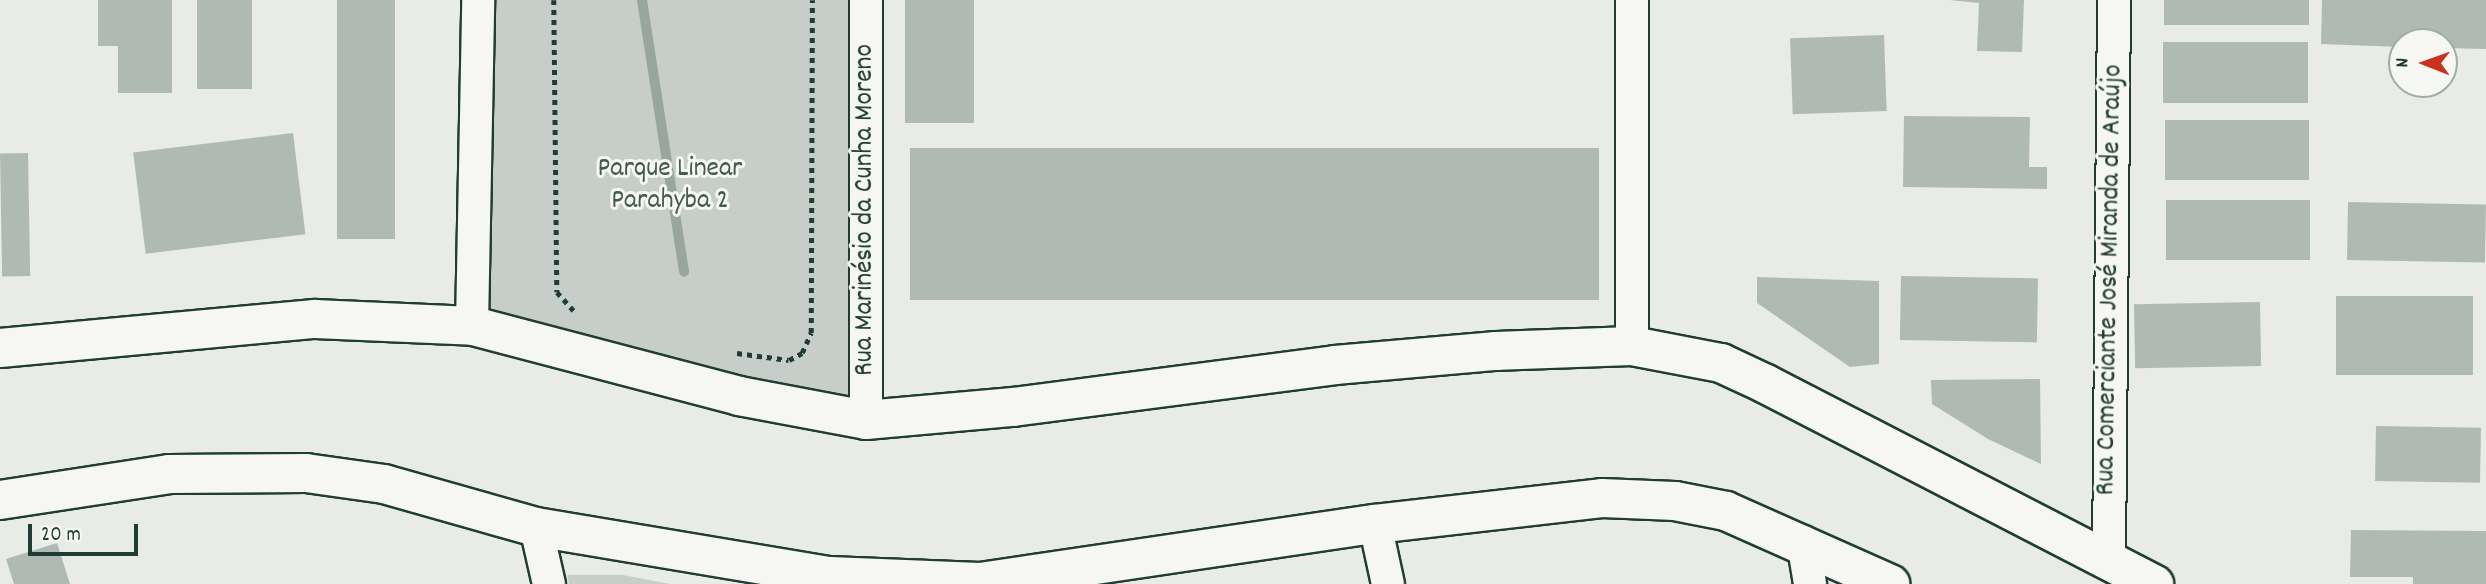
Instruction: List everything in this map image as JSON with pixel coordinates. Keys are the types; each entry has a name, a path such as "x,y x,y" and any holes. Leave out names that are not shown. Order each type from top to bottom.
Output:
{"main road":[{"path":"0,348 315,319 362,318 472,326 739,396 866,419 1013,407 1362,363 1496,351 1632,346 1721,363 2154,584"},
{"path":"0,500 169,474 306,473 384,484 536,527 830,576 981,583 1375,524 1602,498 1675,501 1726,511 1803,542 1890,584"}],"street":[{"path":"472,326 478,0"},
{"name":"Rua Marinésio da Cunha Moreno","path":"866,0 866,419"},
{"path":"1632,0 1632,346"},
{"name":"Rua Comerciante José Miranda de Araújo","path":"2109,560 2114,0"},
{"path":"1375,524 1388,584"},
{"path":"536,527 549,584"},
{"path":"1803,542 1810,584"}],"path":[{"path":"554,0 556,292 579,315"},
{"path":"729,351 789,360 802,353 811,333 812,0"}],"green space":[{"name":"Parque Linear Parahyba 2","path":"472,0 856,0 857,416 473,326"},
{"path":"567,575 623,575 670,584 569,584"}],"building":[{"path":"98,0 172,0 172,93 118,93 118,46 98,46"},
{"path":"197,0 252,0 252,89 197,89"},
{"path":"337,0 395,0 395,239 337,239"},
{"path":"905,0 974,0 974,123 905,123"},
{"path":"1949,0 2024,0 2022,52 1977,51 1979,3"},
{"path":"2164,0 2309,0 2309,25 2164,25"},
{"path":"2322,0 2486,0 2486,49 2458,48 2458,28 2388,28 2388,46 2321,44"},
{"path":"1884,35 1887,111 1793,114 1790,38"},
{"path":"2163,42 2308,42 2308,103 2163,103"},
{"path":"1904,116 2030,117 2029,167 2047,167 2047,189 1903,187"},
{"path":"2165,120 2309,120 2309,180 2165,180"},
{"path":"293,133 305,234 146,254 133,153"},
{"path":"910,148 1599,148 1599,300 910,300"},
{"path":"0,153 28,153 30,276 2,276"},
{"path":"2166,200 2310,200 2310,260 2166,260"},
{"path":"2348,202 2486,204 2485,262 2347,260"},
{"path":"1901,276 2038,278 2037,342 1900,340"},
{"path":"1757,277 1879,281 1879,364 1850,367 1757,303"},
{"path":"2336,296 2473,296 2473,375 2336,375"},
{"path":"2260,302 2261,366 2135,368 2134,304"},
{"path":"2040,379 2041,464 1988,439 1932,404 1931,380"},
{"path":"2376,426 2481,428 2480,483 2375,481"},
{"path":"2351,530 2486,531 2486,584 2413,584 2413,577 2350,577"},
{"path":"57,543 70,584 14,584 6,559"}],"waterway":[{"path":"642,0 684,272"}]}
